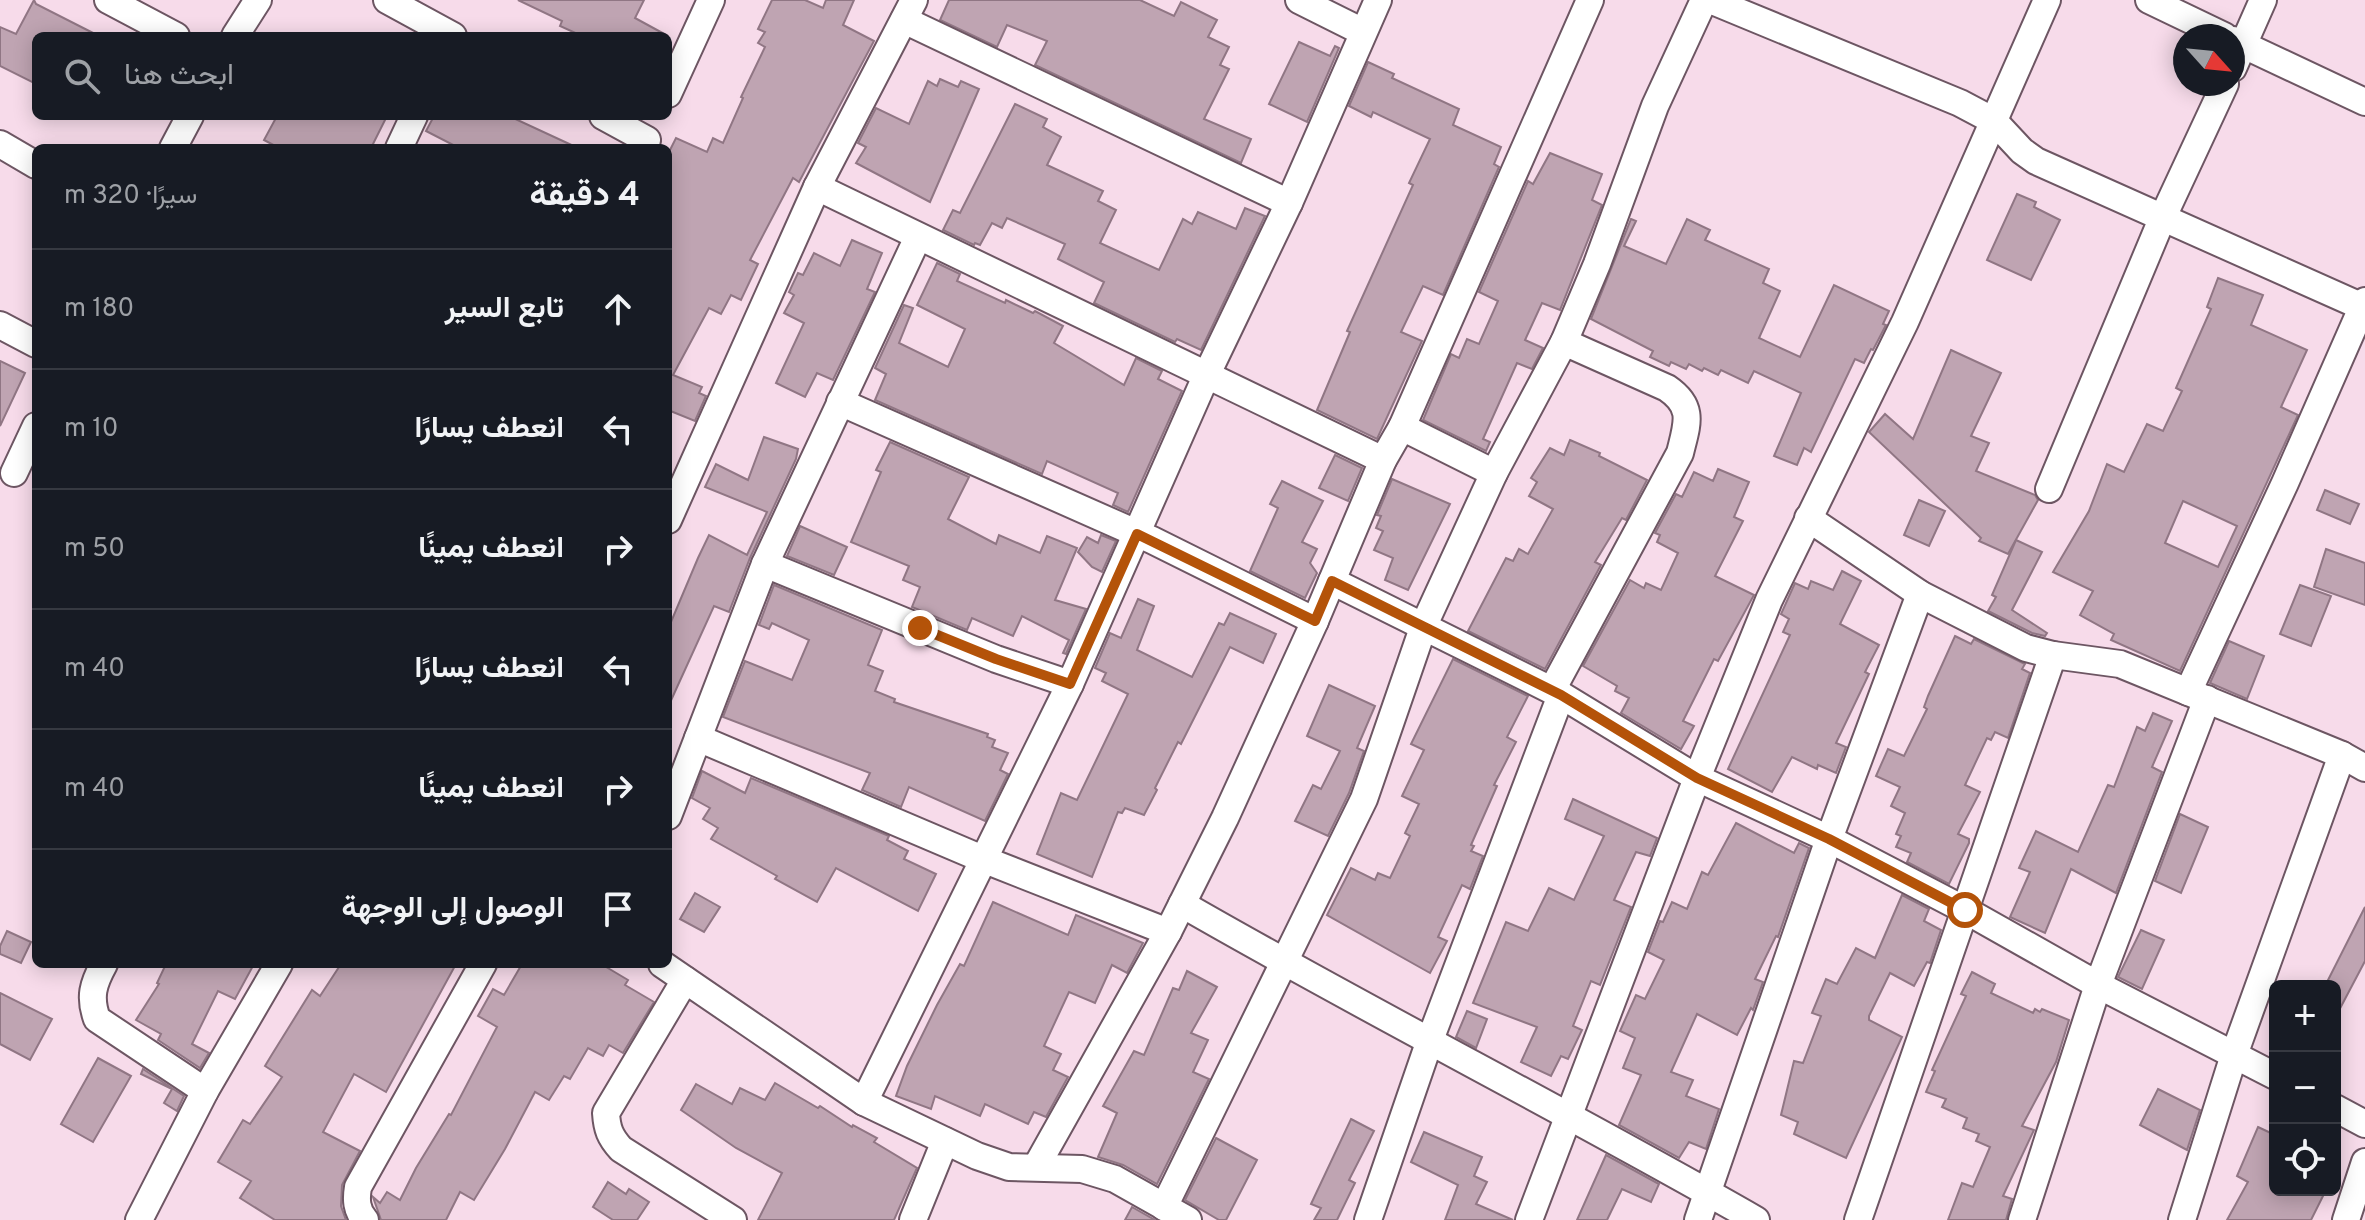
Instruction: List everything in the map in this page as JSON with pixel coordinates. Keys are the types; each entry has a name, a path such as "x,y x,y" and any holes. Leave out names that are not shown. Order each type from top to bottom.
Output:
{"street":[{"path":"108,0 168,32"},
{"path":"238,32 258,0"},
{"path":"387,0 444,32"},
{"path":"672,85 711,0"},
{"path":"1299,0 1363,32"},
{"path":"864,1102 1070,684 1378,0"},
{"path":"1036,1167 1168,932 1225,818 1590,0"},
{"path":"1164,1207 1364,799 1424,625 1494,473 1564,342 1597,264 1655,106 1707,0 1960,103 1994,121 2036,161 2162,219 2364,305 2285,483 2198,696 2098,985 2022,1220"},
{"path":"1529,1220 1697,778 1769,600 1905,322 2047,0"},
{"path":"2149,0 2192,24"},
{"path":"2245,28 2263,0"},
{"path":"672,511 817,187 909,10 1289,203"},
{"path":"2245,52 2365,102"},
{"path":"2049,489 2162,219 2219,96"},
{"path":"175,144 188,120"},
{"path":"401,144 412,120"},
{"path":"613,120 649,135"},
{"path":"0,144 32,163"},
{"path":"817,187 1383,460"},
{"path":"672,806 765,564 918,237"},
{"path":"0,325 32,342"},
{"path":"1368,1220 1556,693 1680,453 1686,427 1686,407 1680,396 1564,342"},
{"path":"840,402 1137,534 1315,621"},
{"path":"1402,427 1494,473"},
{"path":"17,475 32,436"},
{"path":"1808,518 1920,594 2026,648 2120,664 2354,762 2234,1055 2182,1220"},
{"path":"765,564 996,659 1070,684"},
{"path":"1332,581 1556,693 1697,778 1829,839 1965,910 2098,985 2269,1073"},
{"path":"1698,1220 1829,839 1920,594"},
{"path":"1858,1220 2053,655"},
{"path":"698,738 985,860 1168,932"},
{"path":"1182,904 1282,962 1568,1114 1756,1220"},
{"path":"102,968 92,986 92,1004 97,1019 205,1091"},
{"path":"139,1220 205,1091 277,968"},
{"path":"365,1220 356,1200 358,1187 481,968"},
{"path":"668,968 864,1102 977,1156 1009,1167 1082,1169 1115,1179 1188,1220"},
{"path":"685,980 606,1113 607,1128 621,1149 733,1220"},
{"path":"2341,1111 2365,1124"},
{"path":"913,1220 945,1141"},
{"path":"2346,1220 2365,1162"}],"building":[{"path":"34,0 36,4 91,32 32,32 32,82 0,66 0,27 16,34"},
{"path":"518,0 644,0 635,18 661,32 573,32 560,26 562,21"},
{"path":"772,0 805,0 823,8 826,0 854,0 843,25 874,41 799,182 793,178 750,260 758,264 741,300 731,295 721,314 709,308 673,375 702,387 699,393 706,396 695,421 672,412 672,146 676,138 707,152 713,138 723,143 765,47 758,43 765,32 758,29"},
{"path":"949,0 1140,0 1174,16 1181,2 1217,20 1208,37 1229,47 1220,65 1229,69 1204,119 1251,139 1241,163 1035,65 1047,41 1007,25 997,47 940,20"},
{"path":"1299,42 1330,56 1335,46 1339,48 1307,122 1269,104"},
{"path":"1368,62 1394,74 1392,78 1459,109 1453,125 1501,147 1494,164 1499,167 1443,295 1423,286 1401,332 1422,341 1377,439 1317,410 1350,332 1347,331 1413,185 1409,183 1430,139 1373,112 1371,117 1349,106"},
{"path":"940,79 958,87 961,81 979,89 930,202 856,163 866,147 858,143 876,108 909,124 928,81 937,86"},
{"path":"1015,104 1047,119 1043,127 1061,137 1047,165 1103,191 1098,201 1116,210 1100,243 1159,270 1183,219 1192,224 1198,212 1236,229 1245,208 1265,216 1201,350 1177,339 1175,342 1094,303 1104,282 1058,259 1065,244 1007,218 1002,228 992,223 980,245 943,230 953,210 960,213"},
{"path":"275,120 385,120 373,144 272,144 264,140"},
{"path":"432,120 518,120 569,144 451,144 426,131"},
{"path":"1550,153 1602,174 1592,200 1602,205 1560,310 1542,303 1525,340 1543,348 1532,369 1517,363 1483,439 1490,442 1486,451 1423,420 1451,354 1459,358 1467,339 1479,344 1498,301 1479,292 1528,181 1533,184"},
{"path":"2017,194 2036,202 2034,207 2060,220 2031,280 1987,260"},
{"path":"1631,219 1636,221 1624,246 1666,264 1687,219 1710,230 1705,240 1769,269 1763,283 1780,291 1759,338 1800,357 1834,285 1889,311 1883,324 1886,325 1873,350 1864,363 1855,359 1811,452 1804,448 1797,465 1774,456 1801,393 1754,371 1748,383 1721,370 1718,375 1689,364 1686,369 1671,362 1669,366 1650,357 1653,351 1591,319"},
{"path":"852,240 882,253 867,289 875,292 833,380 817,373 805,397 776,383 804,323 784,313 794,295 789,292 798,273 803,275 814,253 840,266"},
{"path":"937,263 960,274 957,281 1005,303 1006,300 1033,313 1035,311 1063,326 1054,343 1124,385 1136,358 1162,371 1158,379 1182,391 1128,512 1113,505 1118,493 1047,461 1042,474 875,400 886,374 875,368 904,305 913,308 899,343 948,367 965,329 917,305"},
{"path":"2218,278 2263,295 2251,325 2307,350 2281,407 2298,415 2180,671 2111,640 2114,634 2080,615 2093,591 2053,572 2089,511 2107,464 2124,472 2147,424 2163,431 2182,391 2176,388 2211,309 2207,307","holes":["2183,501 2237,526 2218,567 2165,543"]},
{"path":"1951,350 2001,373 1971,436 1989,443 1976,471 2035,495 2038,500 2008,554 1979,541 1981,538 1869,432 1885,414 1913,439"},
{"path":"0,361 25,373 0,426"},
{"path":"764,437 798,449 729,612 714,606 672,698 672,620 709,535 747,555 767,512 705,487 716,464 748,480"},
{"path":"1570,440 1647,480 1626,520 1622,518 1595,562 1601,565 1545,669 1468,631 1506,558 1513,561 1519,549 1528,554 1553,509 1529,496 1537,482 1531,478 1550,448 1564,455"},
{"path":"890,442 969,477 948,519 996,544 999,535 1040,553 1047,536 1077,548 1055,600 1086,609 1066,654 1063,653 1069,640 1022,616 1013,636 972,618 967,630 912,607 920,587 903,580 909,566 851,542 881,472 876,470"},
{"path":"1335,455 1362,468 1348,501 1319,488"},
{"path":"1718,469 1749,482 1734,517 1743,521 1715,576 1754,595 1718,661 1714,659 1683,721 1694,726 1681,749 1621,713 1629,698 1615,691 1617,686 1583,666 1630,580 1644,588 1646,583 1661,590 1678,553 1657,542 1660,535 1655,533 1676,494 1682,497 1694,472 1713,481"},
{"path":"1392,479 1450,504 1408,590 1385,580 1393,558 1374,550 1383,531 1376,528 1381,516 1377,515"},
{"path":"1282,481 1323,501 1302,542 1317,549 1310,563 1317,573 1305,598 1250,571 1278,508 1270,504"},
{"path":"2325,490 2359,504 2350,524 2317,510"},
{"path":"1919,500 1945,511 1929,546 1904,535"},
{"path":"800,526 847,547 834,575 787,556"},
{"path":"1101,535 1116,541 1102,572 1092,567 1078,552 1087,537 1098,543"},
{"path":"2016,540 2042,552 2012,610 2047,633 2045,636 2032,633 1988,611"},
{"path":"2326,549 2365,563 2365,605 2314,587"},
{"path":"1842,571 1861,581 1840,624 1879,645 1865,672 1869,674 1836,743 1846,747 1836,773 1818,765 1817,769 1792,757 1772,792 1728,769 1790,635 1783,632 1789,619 1781,614 1795,583 1808,589 1811,581 1833,590"},
{"path":"774,585 882,630 868,665 883,671 875,691 895,699 894,702 988,734 987,737 995,740 992,747 1008,753 1000,770 1008,774 985,821 909,787 901,807 862,790 870,773 723,717 745,661 792,680 809,640 772,623 769,629 759,625"},
{"path":"2300,585 2331,596 2311,646 2280,634"},
{"path":"1138,599 1154,606 1137,650 1192,677 1219,623 1224,625 1230,613 1276,634 1263,663 1230,647 1181,744 1178,742 1144,815 1125,808 1122,813 1118,812 1092,877 1037,854 1061,793 1077,800 1128,694 1102,681 1106,673 1095,668 1110,633 1121,638"},
{"path":"1955,636 1971,644 1974,639 2025,664 2022,669 2030,673 2008,738 1995,732 1991,740 1987,738 1965,785 1980,792 1958,834 1969,839 1969,843 1949,884 1907,862 1911,853 1896,847 1901,836 1896,834 1905,813 1891,806 1900,787 1876,776 1888,749 1904,756 1927,709 1924,707 1928,696"},
{"path":"2229,641 2264,656 2247,699 2210,683"},
{"path":"1453,659 1528,696 1507,737 1516,742 1494,785 1497,786 1471,845 1474,846 1471,851 1483,856 1470,889 1462,885 1438,937 1447,941 1430,973 1327,915 1351,868 1375,880 1378,873 1390,878 1410,836 1405,833 1419,804 1402,796 1424,750 1411,744"},
{"path":"1329,685 1375,706 1357,748 1364,751 1349,793 1328,836 1295,821 1313,785 1321,789 1340,751 1307,736"},
{"path":"2153,713 2172,721 2152,767 2162,772 2116,893 2071,869 2045,933 2010,917 2030,872 2019,868 2036,831 2078,852 2108,785 2114,787 2137,727 2145,731"},
{"path":"702,771 745,793 751,778 889,836 887,840 908,851 904,859 936,874 918,911 836,868 817,902 711,839 718,828 703,819 710,808 692,798"},
{"path":"1573,799 1657,838 1650,856 1636,852 1614,900 1631,907 1600,985 1591,981 1573,1026 1582,1030 1568,1059 1561,1056 1551,1076 1521,1062 1537,1027 1473,1003 1506,922 1528,931 1549,888 1574,900 1604,836 1565,819"},
{"path":"2180,814 2208,827 2181,893 2155,881"},
{"path":"1736,823 1794,853 1799,843 1809,848 1778,937 1755,979 1763,982 1753,1010 1751,1008 1737,1035 1697,1014 1671,1072 1693,1080 1686,1096 1719,1109 1706,1149 1689,1142 1679,1158 1619,1125 1641,1075 1623,1068 1635,1038 1620,1031 1636,995 1645,999 1664,960 1648,952 1660,921 1663,922 1672,902 1687,909 1702,872 1708,875"},
{"path":"695,893 720,907 704,932 680,919"},
{"path":"1902,895 1929,909 1924,921 1941,930 1930,963 1927,962 1914,986 1890,973 1869,1016 1869,1020 1902,1037 1846,1158 1794,1134 1798,1122 1781,1115 1794,1061 1803,1063 1821,1016 1812,1013 1826,979 1837,984 1856,948 1875,958"},
{"path":"993,902 1068,935 1076,915 1143,943 1127,973 1112,965 1095,1003 1069,992 1044,1046 1061,1054 1053,1070 1068,1077 1046,1117 1034,1112 1028,1124 985,1104 980,1116 935,1096 931,1109 896,1096 937,1005 960,964 964,966"},
{"path":"2365,907 2365,961 2341,1007 2341,980 2328,980"},
{"path":"2141,930 2164,940 2142,989 2118,977"},
{"path":"7,931 31,942 21,963 0,954"},
{"path":"164,968 252,968 235,999 218,991 192,1044 209,1053 200,1068 158,1040 161,1034 136,1020"},
{"path":"338,968 454,968 386,1092 354,1074 323,1132 360,1151 342,1185 341,1206 346,1220 275,1220 240,1198 251,1181 218,1162 243,1120 250,1124 282,1077 265,1066 312,990 320,996"},
{"path":"520,968 608,968 628,980 625,985 654,1002 623,1053 609,1045 603,1056 588,1048 570,1079 564,1076 549,1100 535,1092 474,1200 460,1192 446,1220 381,1220 373,1197 380,1203 387,1192 400,1200 416,1168 451,1115 497,1027 478,1016 493,989 504,995"},
{"path":"1187,971 1217,987 1191,1033 1208,1040 1193,1072 1209,1079 1157,1184 1123,1165 1098,1157 1117,1113 1103,1106 1134,1051 1144,1055 1173,988 1179,990"},
{"path":"1972,972 1995,984 1991,993 2033,1013 2035,1009 2040,1012 2042,1009 2069,1020 2056,1062 2022,1126 2034,1130 2003,1196 2012,1199 2006,1220 1948,1220 1962,1183 1973,1187 1990,1147 1976,1141 1979,1134 1963,1128 1967,1118 1942,1107 1946,1099 1926,1092 1935,1071 1932,1070 1966,996 1961,994"},
{"path":"0,993 52,1019 30,1060 0,1044"},
{"path":"1467,1011 1487,1019 1476,1048 1456,1037"},
{"path":"98,1058 131,1076 93,1142 61,1124"},
{"path":"143,1069 184,1096 177,1111 164,1103 172,1089 141,1074"},
{"path":"775,1083 877,1138 874,1142 917,1168 894,1220 758,1220 782,1173 736,1148 681,1110 696,1084 732,1104 740,1088 765,1100"},
{"path":"2158,1089 2200,1110 2187,1150 2140,1125"},
{"path":"1351,1119 1374,1131 1349,1180 1355,1183 1337,1220 1314,1220 1321,1208 1311,1204"},
{"path":"2258,1127 2269,1132 2269,1196 2323,1196 2311,1220 2227,1220 2248,1182 2237,1176"},
{"path":"1424,1132 1482,1157 1474,1176 1487,1182 1476,1204 1513,1220 1445,1220 1458,1185 1411,1162"},
{"path":"1216,1138 1257,1160 1226,1220 1219,1220 1185,1200"},
{"path":"1606,1155 1659,1184 1651,1202 1622,1189 1607,1220 1577,1220"},
{"path":"608,1182 626,1194 629,1189 649,1202 637,1220 613,1220 593,1207"},
{"path":"1132,1207 1155,1220 1125,1220"}],"route":[{"path":"920,628 996,659 1070,684 1137,534 1315,621 1332,581 1561,695 1697,778 1829,839 1965,910"}]}
